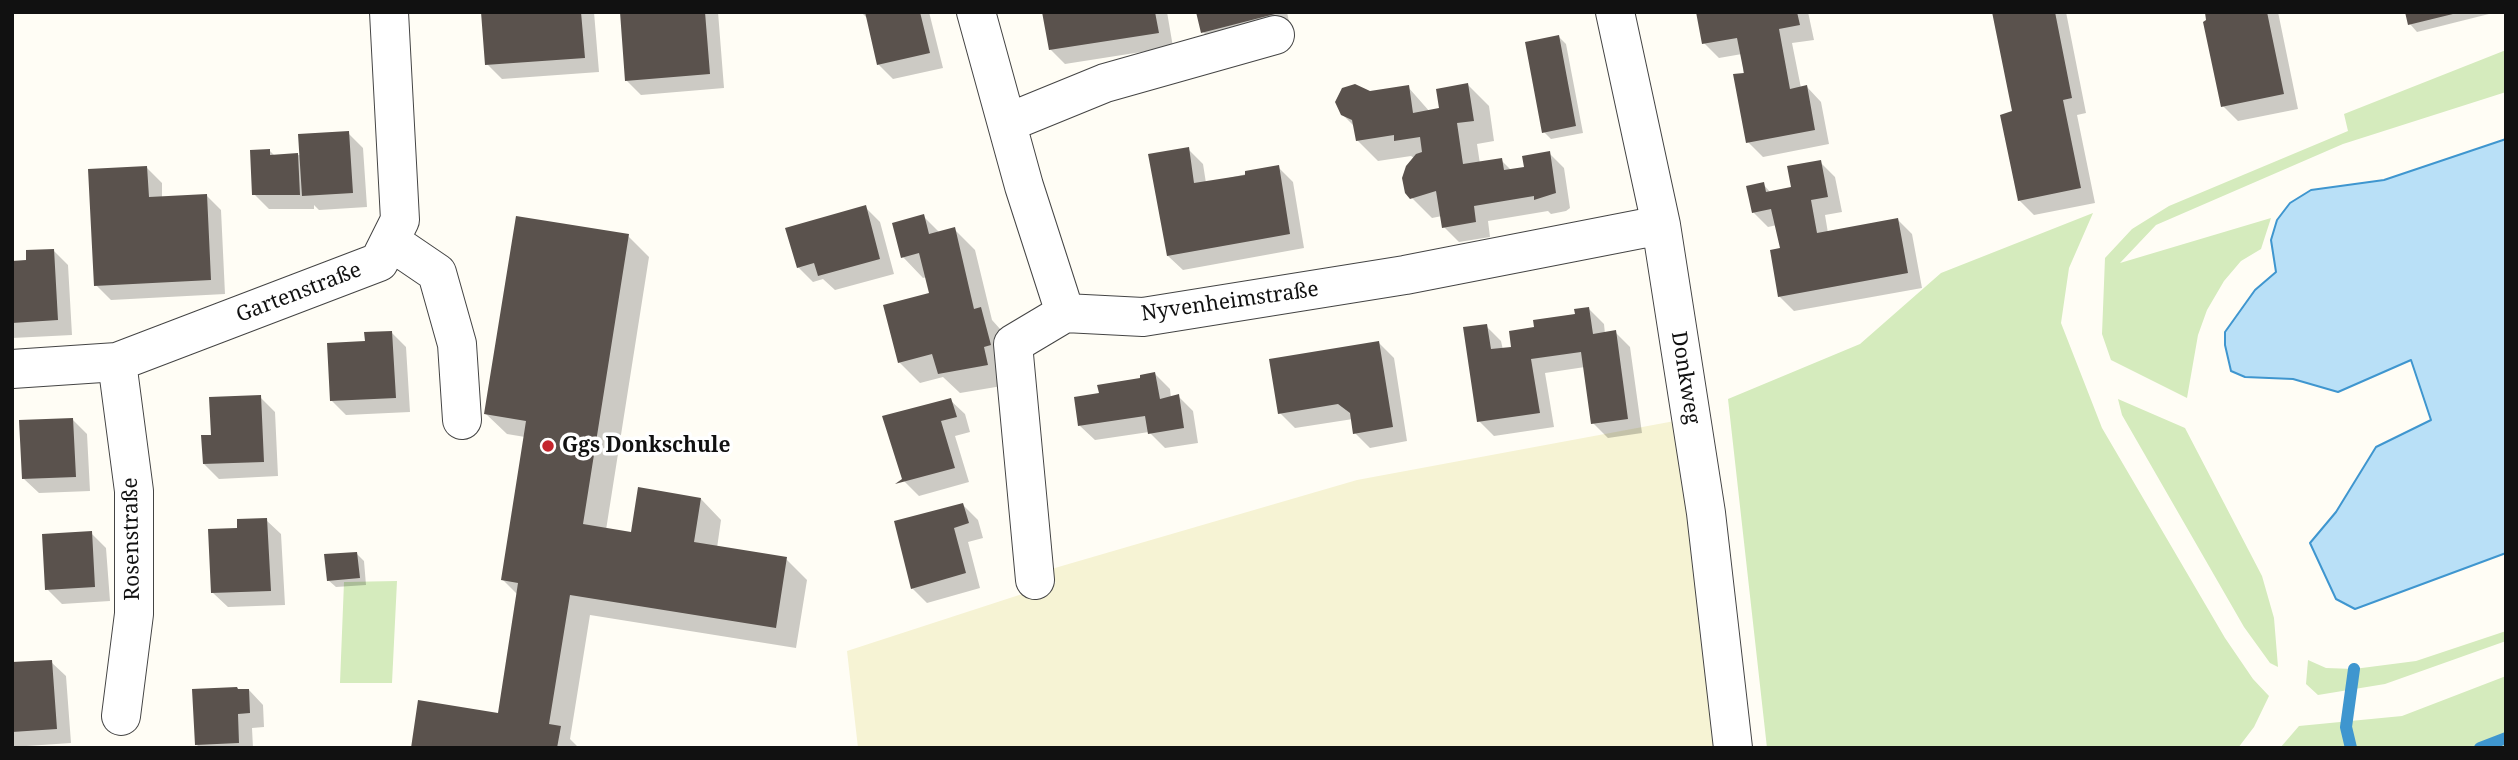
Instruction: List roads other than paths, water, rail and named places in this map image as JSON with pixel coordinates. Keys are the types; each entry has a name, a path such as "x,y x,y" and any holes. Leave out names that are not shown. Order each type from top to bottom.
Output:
{"street":[{"name":"Gartenstraße","path":"12,369 117,362 379,262 400,220 389,12"},
{"path":"976,12 1053,285 1065,313 1013,344 1035,580"},
{"name":"Donkweg","path":"1615,12 1661,225 1706,513 1733,748"},
{"path":"1007,123 1105,83 1275,35"},
{"name":"Nyvenheimstraße","path":"1065,313 1143,317 1405,275 1661,225"},
{"path":"390,241 437,273 457,344 462,420"},
{"name":"Rosenstraße","path":"117,362 134,491 134,614 121,716"}],"water":[{"path":"2506,139 2506,553 2355,609 2336,599 2310,543 2336,512 2376,447 2431,420 2411,360 2338,392 2293,379 2245,377 2231,371 2225,332 2255,290 2276,272 2271,240 2277,220 2290,203 2311,190 2384,180"}],"waterway":[{"path":"2351,748 2346,727 2354,669"},
{"path":"2480,748 2506,738"}],"place":[{"name":"Ggs Donkschule","path":"548,446"}]}
